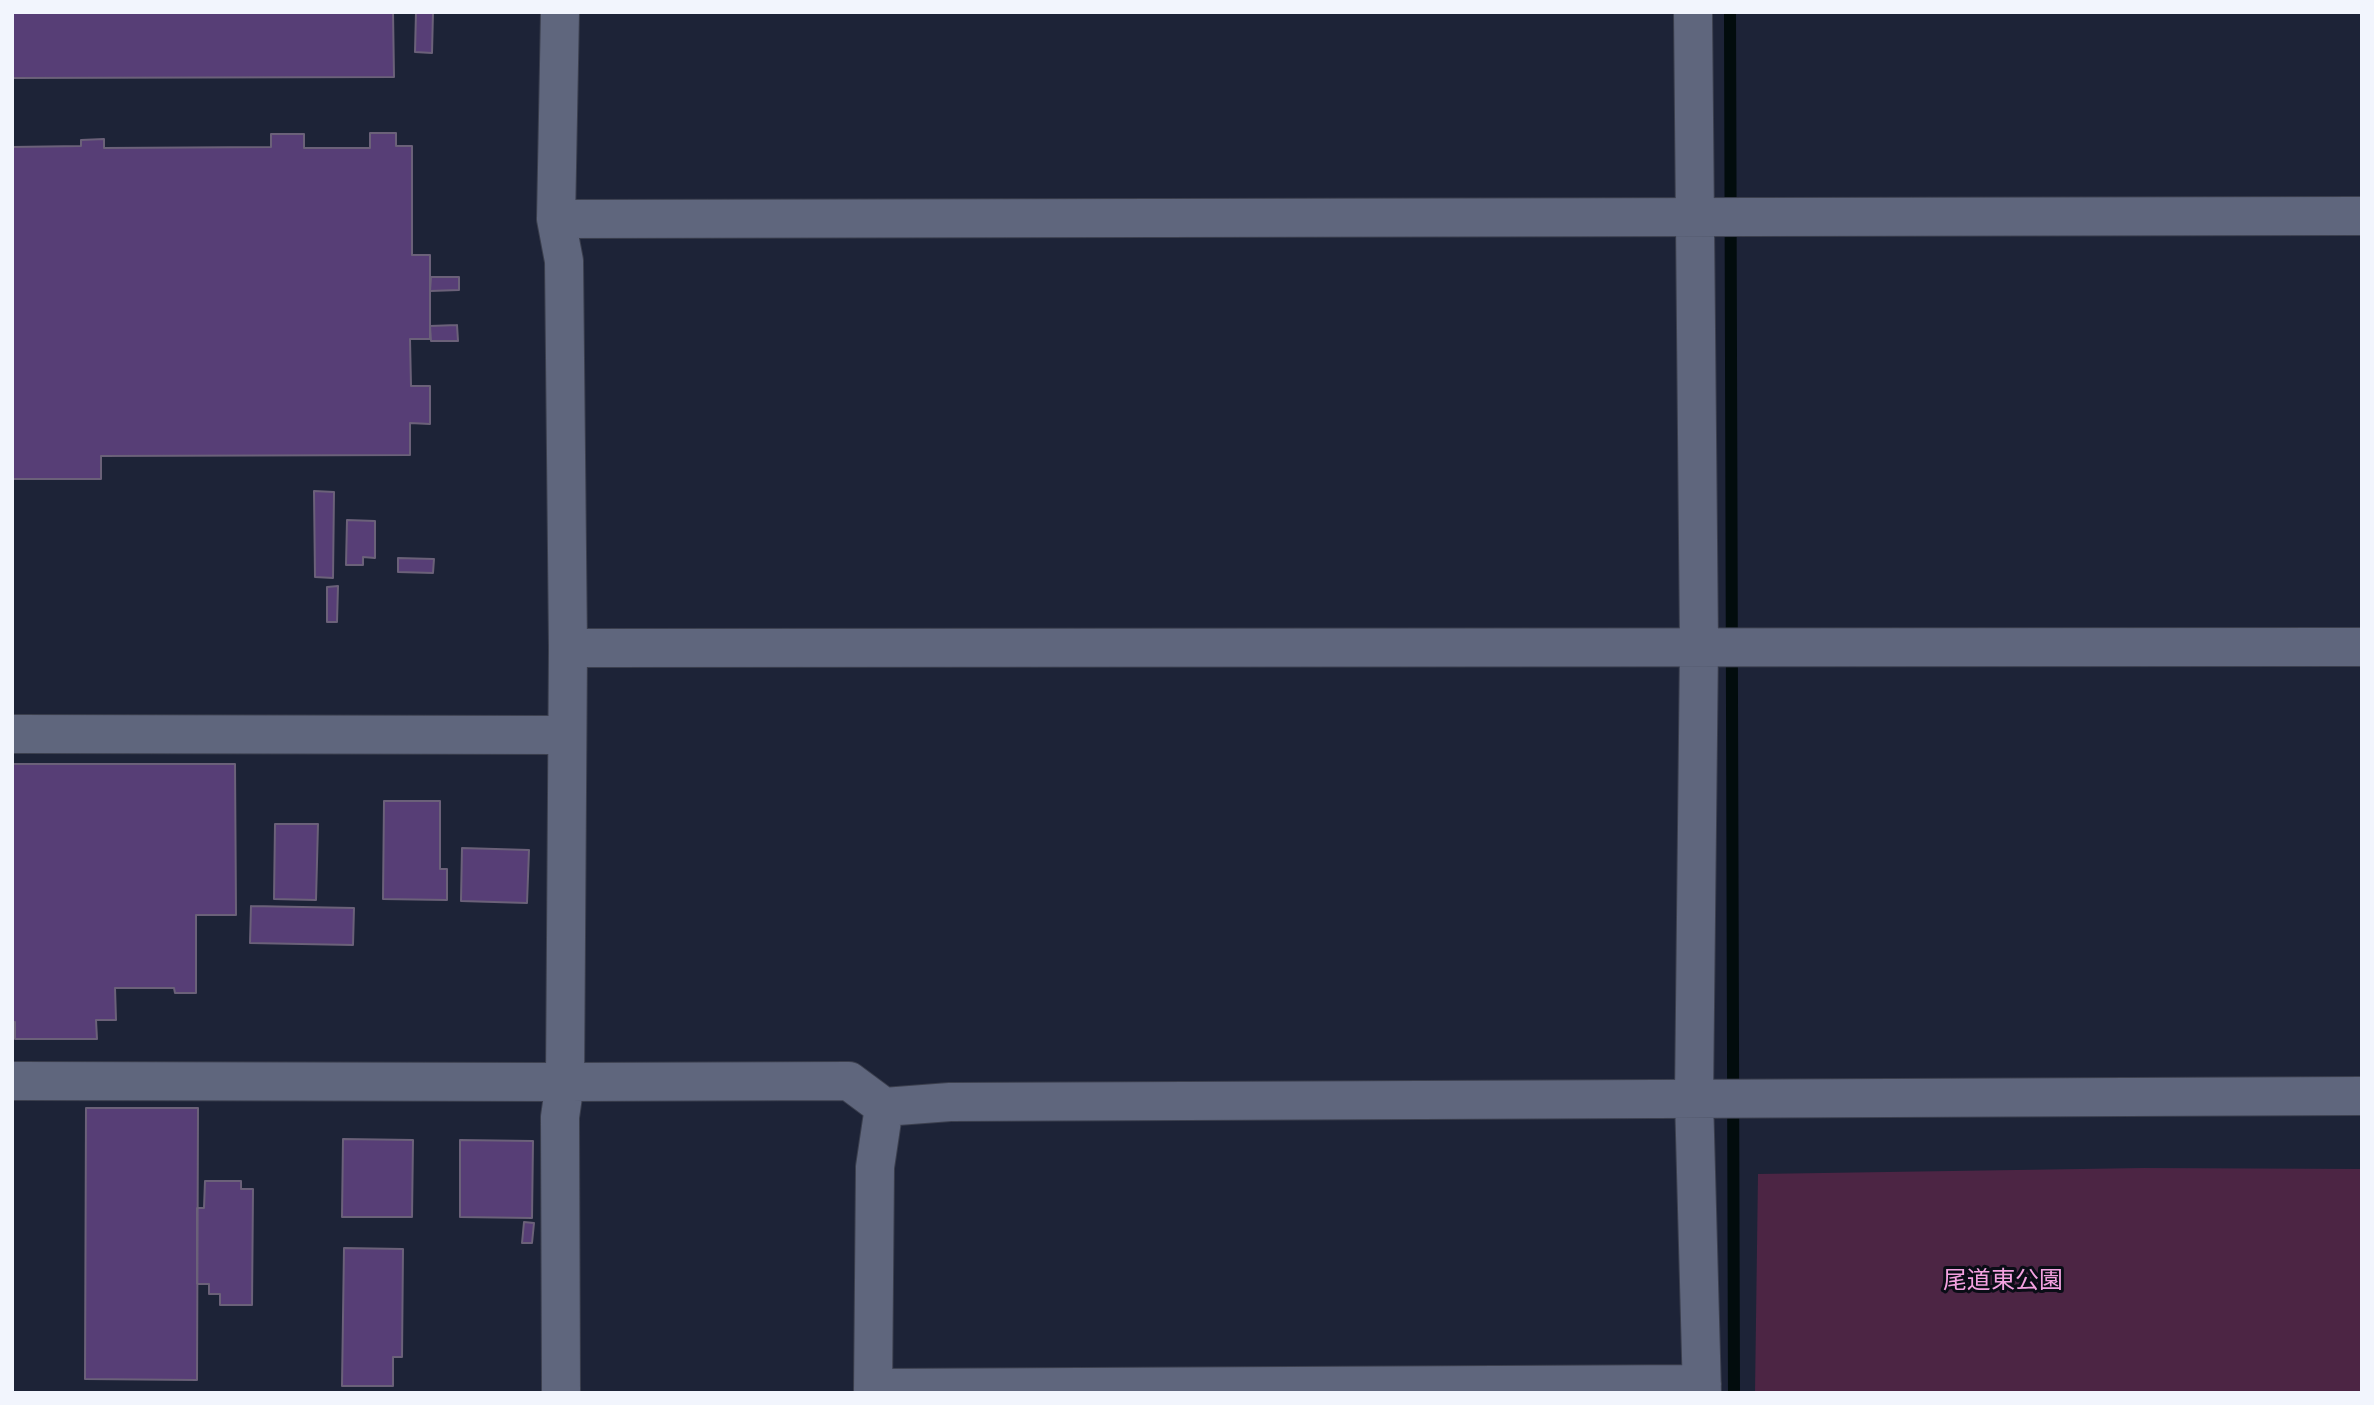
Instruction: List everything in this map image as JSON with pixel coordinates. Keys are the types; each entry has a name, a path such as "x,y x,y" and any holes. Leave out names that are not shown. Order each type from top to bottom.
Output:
{"street":[{"path":"560,12 556,219 564,261 568,648 565,735 565,1082 559,1117 561,1393"},
{"path":"884,1107 875,1167 873,1390 1702,1388 1721,1098 1723,645 1693,12"},
{"path":"556,219 2362,216"},
{"path":"568,648 1723,645 2362,647"},
{"path":"12,734 565,735"},
{"path":"12,1082 849,1082 884,1107 964,1102 2362,1096"}],"green space":[{"name":"尾道東公園","path":"2144,1168 2362,1169 2362,1393 1755,1393 1758,1174"}],"building":[{"path":"12,12 393,12 394,77 12,78"},
{"path":"416,12 433,12 432,53 415,52"},
{"path":"370,133 396,133 396,146 412,146 412,255 430,255 430,339 410,339 411,386 430,386 430,424 410,423 410,455 101,456 101,479 12,479 12,147 81,146 81,140 104,139 104,148 271,147 271,134 304,134 304,148 370,148"},
{"path":"431,277 459,277 459,290 430,291"},
{"path":"457,325 458,341 431,341 430,326"},
{"path":"314,491 334,492 333,578 315,577"},
{"path":"347,520 375,521 375,558 363,557 363,565 346,565"},
{"path":"398,558 434,559 433,573 398,572"},
{"path":"338,586 337,622 327,622 327,587"},
{"path":"12,764 235,764 236,915 196,915 196,993 175,993 174,988 115,988 116,1020 96,1020 97,1039 15,1039 15,1022 12,1022"},
{"path":"384,801 440,801 440,869 447,869 447,900 383,899"},
{"path":"275,824 318,824 316,900 274,899"},
{"path":"462,848 529,850 527,903 461,901"},
{"path":"251,906 354,908 353,945 250,943"},
{"path":"86,1108 198,1108 197,1380 85,1379"},
{"path":"343,1139 413,1140 412,1217 342,1217"},
{"path":"460,1140 533,1141 532,1218 460,1217"},
{"path":"205,1181 241,1181 241,1189 253,1189 252,1305 220,1305 220,1294 209,1294 209,1284 197,1284 197,1208 204,1208"},
{"path":"524,1222 534,1223 532,1243 522,1243"},
{"path":"344,1248 403,1249 402,1357 393,1357 393,1386 342,1386"}],"waterway":[{"path":"1730,12 1734,1393"}]}
